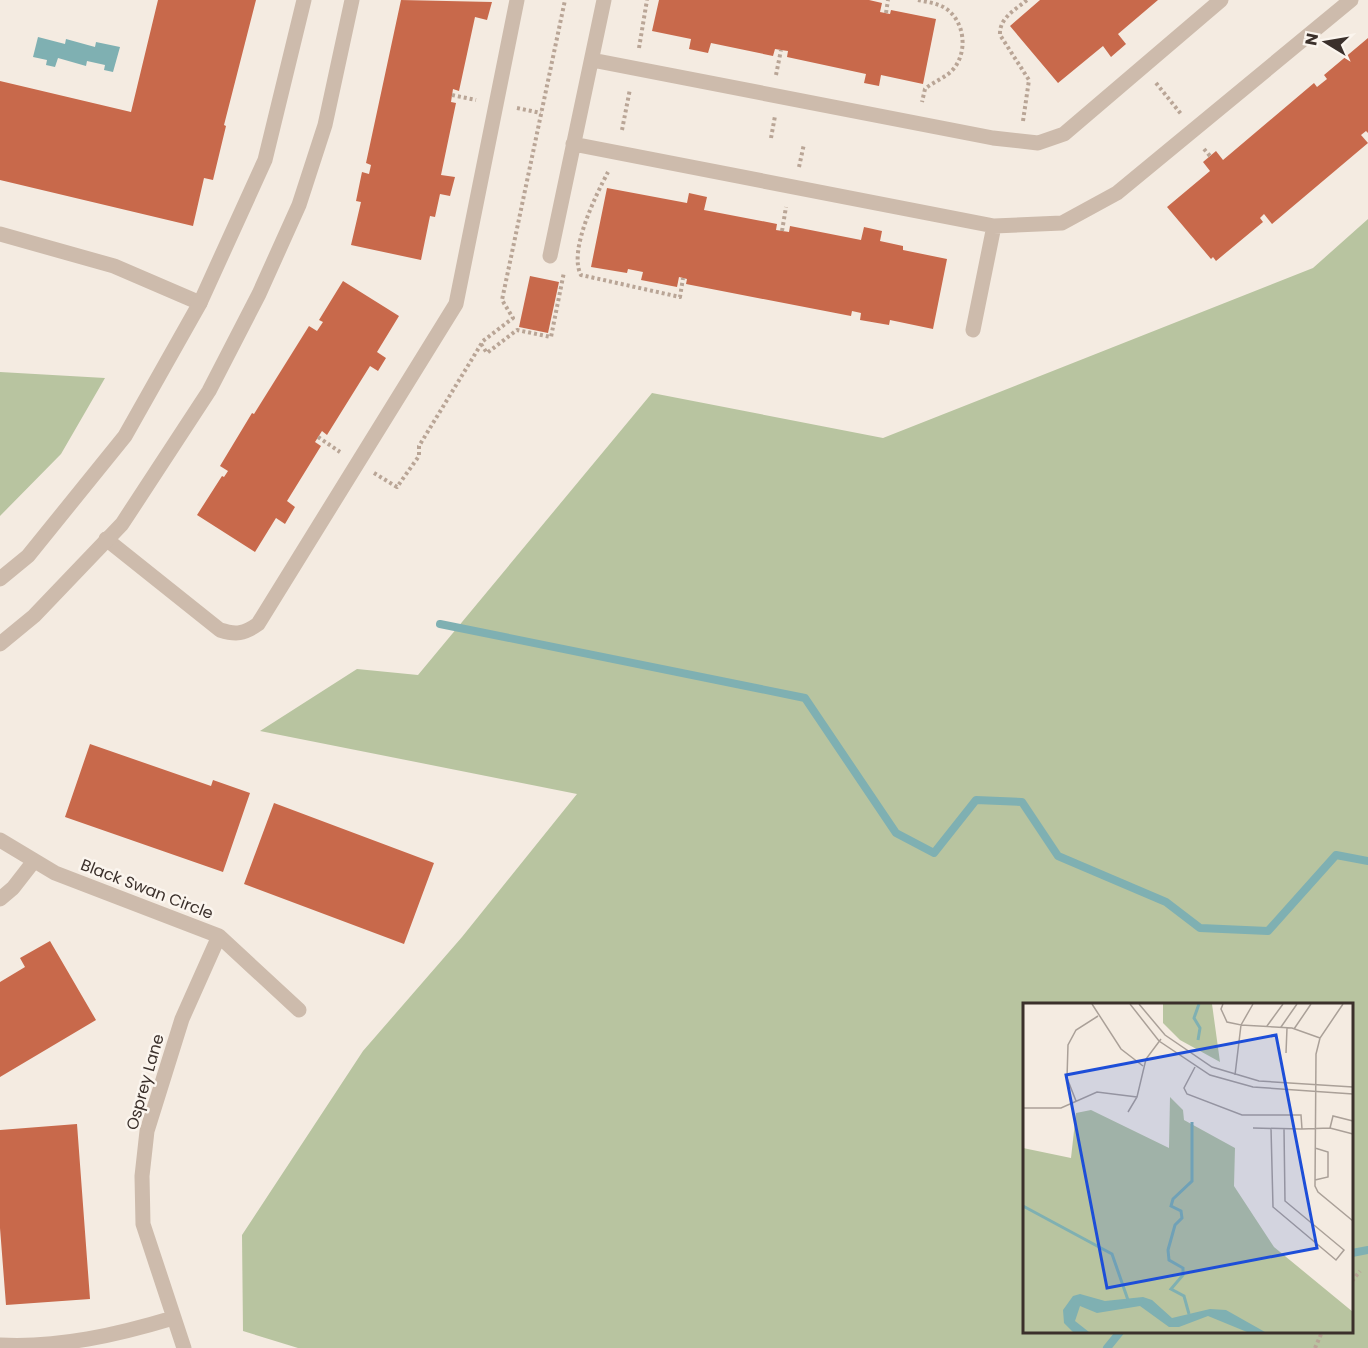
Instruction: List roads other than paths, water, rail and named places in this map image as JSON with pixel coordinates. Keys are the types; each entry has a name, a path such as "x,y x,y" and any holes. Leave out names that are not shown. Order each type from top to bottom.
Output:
{"street":[{"path":"0,579 28,556 125,436 200,303 265,160 304,0"},
{"path":"0,644 34,616 122,524 209,391 259,294 299,205 325,125 352,0"},
{"path":"106,539 220,630 234,634 246,632 258,624 456,304 517,0"},
{"path":"550,256 604,0"},
{"path":"592,60 993,138 1038,143 1064,134 1221,0"},
{"path":"573,144 994,226 1062,223 1117,193 1351,0"},
{"path":"973,330 994,226"},
{"path":"0,234 114,266 200,303"},
{"name":"Black Swan Circle","path":"0,840 34,861 89,887 219,936 299,1010"},
{"path":"0,899 13,888 34,861"},
{"name":"Osprey Lane","path":"183,1348 143,1224 141,1176 147,1131 182,1019 219,936"},
{"path":"0,1344 59,1347 103,1338 173,1318"}],"water":[{"path":"38,37 65,44 66,39 95,47 96,42 120,47 113,72 104,70 105,65 87,61 86,66 58,58 55,67 46,65 47,60 33,57"}],"waterway":[{"path":"440,624 805,698 896,833 934,853 976,800 1022,802 1058,856 1166,902 1200,928 1268,931 1336,855 1368,861"},
{"path":"1353,1253 1368,1250"},
{"path":"1107,1348 1119,1333"}]}
